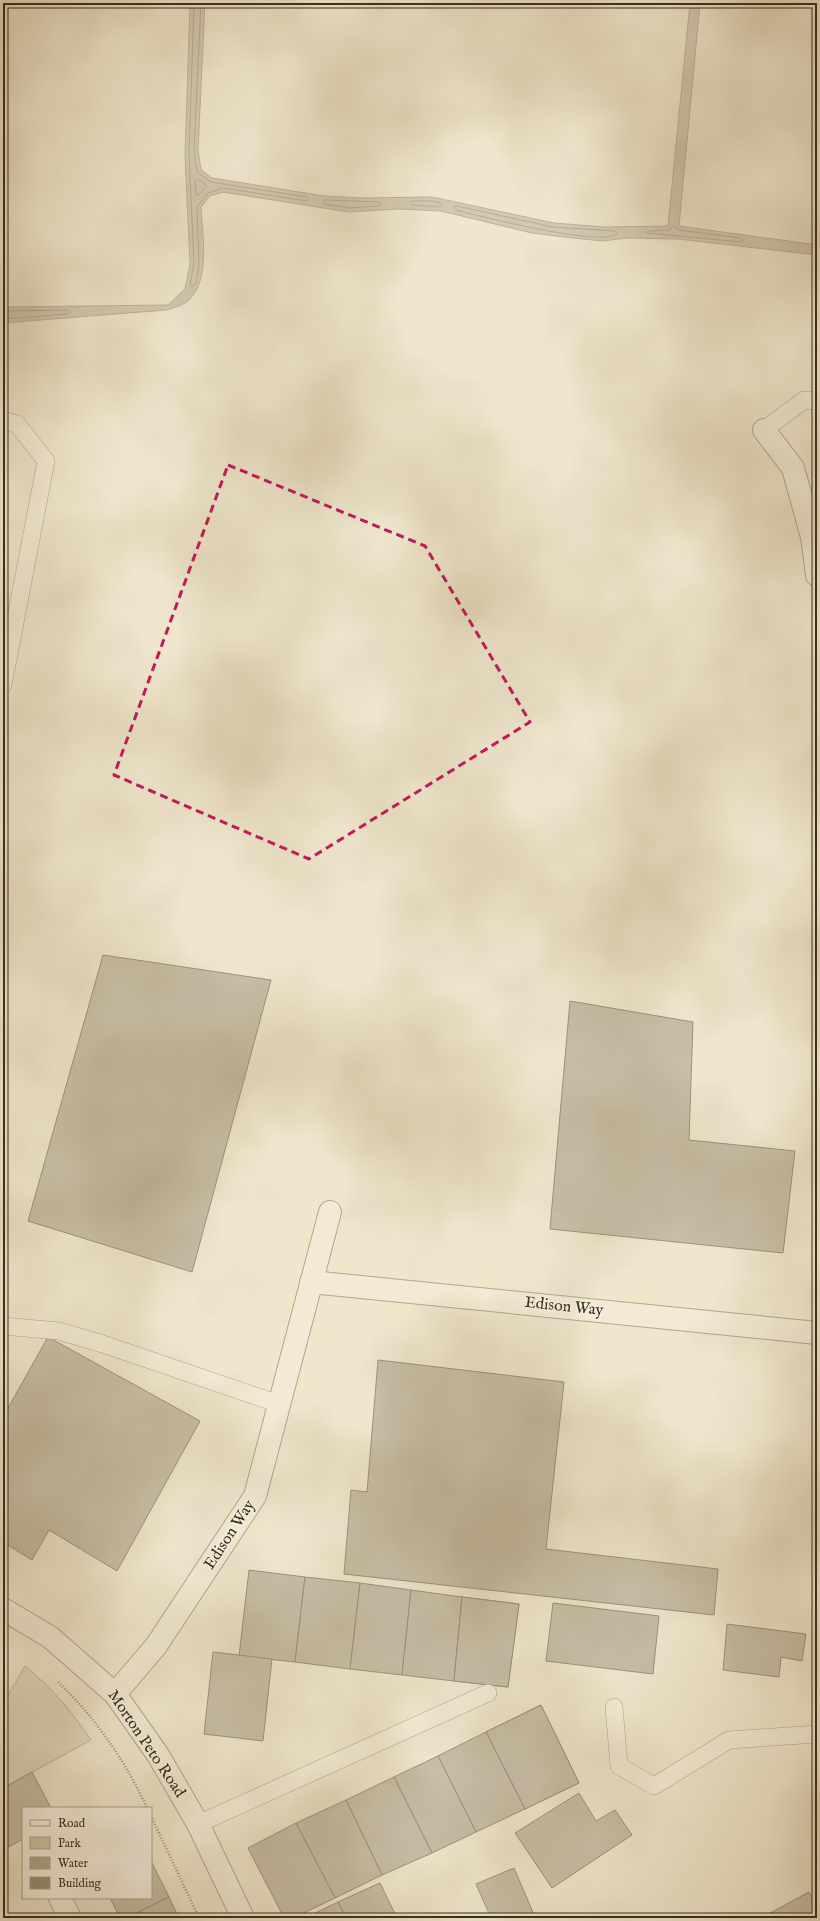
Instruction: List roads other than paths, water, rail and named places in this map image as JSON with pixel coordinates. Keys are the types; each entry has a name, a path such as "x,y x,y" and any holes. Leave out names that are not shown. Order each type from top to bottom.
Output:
{"street":[{"path":"764,430 793,468 812,537 817,575"},
{"name":"Edison Way","path":"115,1694 156,1646 255,1496 330,1212"},
{"name":"Edison Way","path":"311,1282 817,1333"},
{"name":"Morton Peto Road","path":"3,1609 50,1637 115,1694 158,1755 198,1824 243,1918"},
{"path":"60,1899 70,1918"}],"lane":[{"path":"764,430 804,400 817,401"},
{"path":"3,420 17,424 46,461 3,685"},
{"path":"3,1326 59,1331 103,1344 279,1404"},
{"path":"198,1824 488,1693"},
{"path":"614,1707 619,1766 654,1786 729,1740 817,1734"}],"water":[{"path":"190,3 205,3 198,150 201,170 212,178 324,196 361,198 432,197 554,223 605,227 668,226 690,3 700,3 679,226 817,245 817,255 678,239 626,238 603,241 564,237 532,233 441,211 399,209 349,212 223,192 210,196 201,207 204,256 203,269 196,291 189,300 184,303 166,310 3,323 3,307 168,305 185,289 190,264 185,155"}]}
